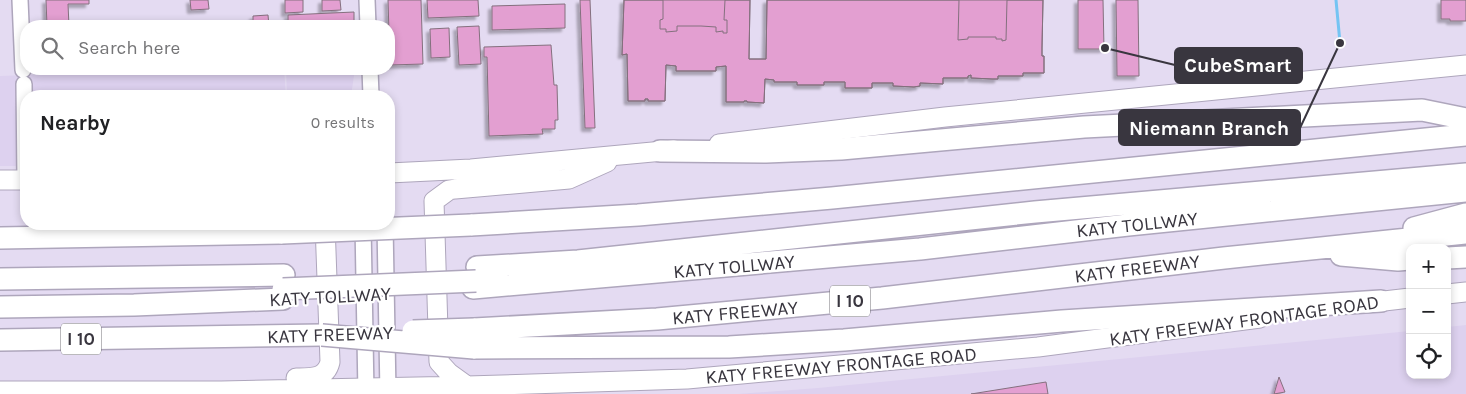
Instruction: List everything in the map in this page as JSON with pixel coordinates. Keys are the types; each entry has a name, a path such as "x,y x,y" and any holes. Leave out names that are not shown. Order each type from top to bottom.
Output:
{"highway":[{"path":"660,151 766,152 841,149 1084,127 1422,110 1466,120"},
{"path":"395,228 638,215 822,199 1466,136"},
{"path":"0,293 284,288 476,279 597,259 1035,212 1466,174"},
{"name":"KATY TOLLWAY","path":"476,279 685,270 920,249 1128,225 1466,191"},
{"path":"1361,243 1466,214"},
{"path":"0,238 353,230"},
{"name":"KATY FREEWAY","path":"0,340 322,335 474,338 640,320 872,299 1289,250 1466,233"},
{"path":"1289,250 1406,259"},
{"path":"1451,258 1466,257"},
{"path":"0,279 284,288"},
{"name":"KATY TOLLWAY","path":"0,307 134,305 284,288"},
{"path":"474,338 729,347 844,340 1062,321 1381,302"}],"main road":[{"path":"395,173 472,169 624,155 945,117 1466,65"},
{"path":"467,386 448,373 439,362 434,201 449,190 455,189 569,179 624,155"},
{"path":"0,180 20,180"},
{"path":"110,391 218,380 312,378 324,373 329,368 330,362 325,230"},
{"path":"1451,294 1466,292"},
{"name":"KATY FREEWAY FRONTAGE ROAD","path":"0,391 366,391 687,379 1010,350 1406,299"}],"street":[{"path":"20,0 21,20"},
{"path":"367,0 368,20"},
{"path":"24,75 24,90"},
{"path":"370,75 371,90"},
{"path":"363,230 366,391"},
{"path":"385,230 388,390"}],"shaded area":[{"path":"284,75 286,90 20,90 20,166 0,166 0,76"},
{"path":"286,75 354,75 352,90 287,90"},
{"path":"1466,325 1466,394 738,394 1406,331 1406,379 1451,379 1451,327"}],"building":[{"path":"46,0 89,0 89,4 68,4 69,20 47,20"},
{"path":"190,0 208,0 209,9 191,10"},
{"path":"285,0 303,0 303,12 285,13"},
{"path":"322,0 340,0 341,10 322,11"},
{"path":"388,0 421,0 423,64 395,65 395,20 389,20"},
{"path":"427,0 478,0 479,16 428,18"},
{"path":"580,0 590,0 595,128 585,128"},
{"path":"624,0 663,0 663,19 660,20 660,29 666,29 666,32 677,31 677,26 701,26 716,27 716,32 723,31 723,33 727,33 727,20 724,20 725,0 750,0 749,59 766,59 767,0 959,0 958,40 968,39 968,37 996,37 996,39 1002,39 1002,41 1006,40 1007,0 1043,0 1042,56 1044,56 1044,73 1023,73 1023,76 998,76 998,79 971,78 971,75 968,78 943,78 943,84 920,83 920,86 914,87 893,86 893,83 872,83 872,88 845,88 845,82 824,82 824,85 797,85 797,82 774,82 774,80 765,79 764,103 747,101 726,102 726,66 716,67 716,71 676,71 676,66 666,65 665,101 648,101 648,99 645,99 645,101 628,101 627,54 622,55"},
{"path":"624,0 750,0 749,59 766,59 767,0 1043,0 1042,56 1044,56 1044,73 1023,73 1023,76 998,76 998,79 971,78 971,75 968,78 943,78 943,84 920,83 920,86 914,87 893,86 893,83 872,83 872,88 845,88 845,82 824,82 824,85 797,85 797,82 774,82 774,80 765,79 764,103 747,101 726,102 726,66 716,67 716,71 676,71 676,66 666,65 665,101 648,101 648,99 645,99 645,101 628,101 627,54 622,55"},
{"path":"1078,0 1103,0 1104,49 1078,49"},
{"path":"1116,0 1138,0 1139,76 1117,76"},
{"path":"1441,0 1466,0 1466,21 1441,19"},
{"path":"565,4 565,28 492,30 492,6"},
{"path":"354,12 354,20 288,20 288,15"},
{"path":"268,15 268,20 253,20 253,16"},
{"path":"479,26 481,64 459,65 457,27"},
{"path":"449,28 450,57 431,58 430,29"},
{"path":"551,45 554,85 557,85 558,120 555,120 555,129 542,129 543,134 489,136 487,57 484,57 484,47"},
{"path":"1279,377 1285,392 1274,394"},
{"path":"1046,382 1048,394 971,394"}],"waterway":[{"path":"1336,0 1340,43"}],"place":[{"name":"Niemann Branch","path":"1340,43"},
{"name":"CubeSmart","path":"1105,48"}]}
